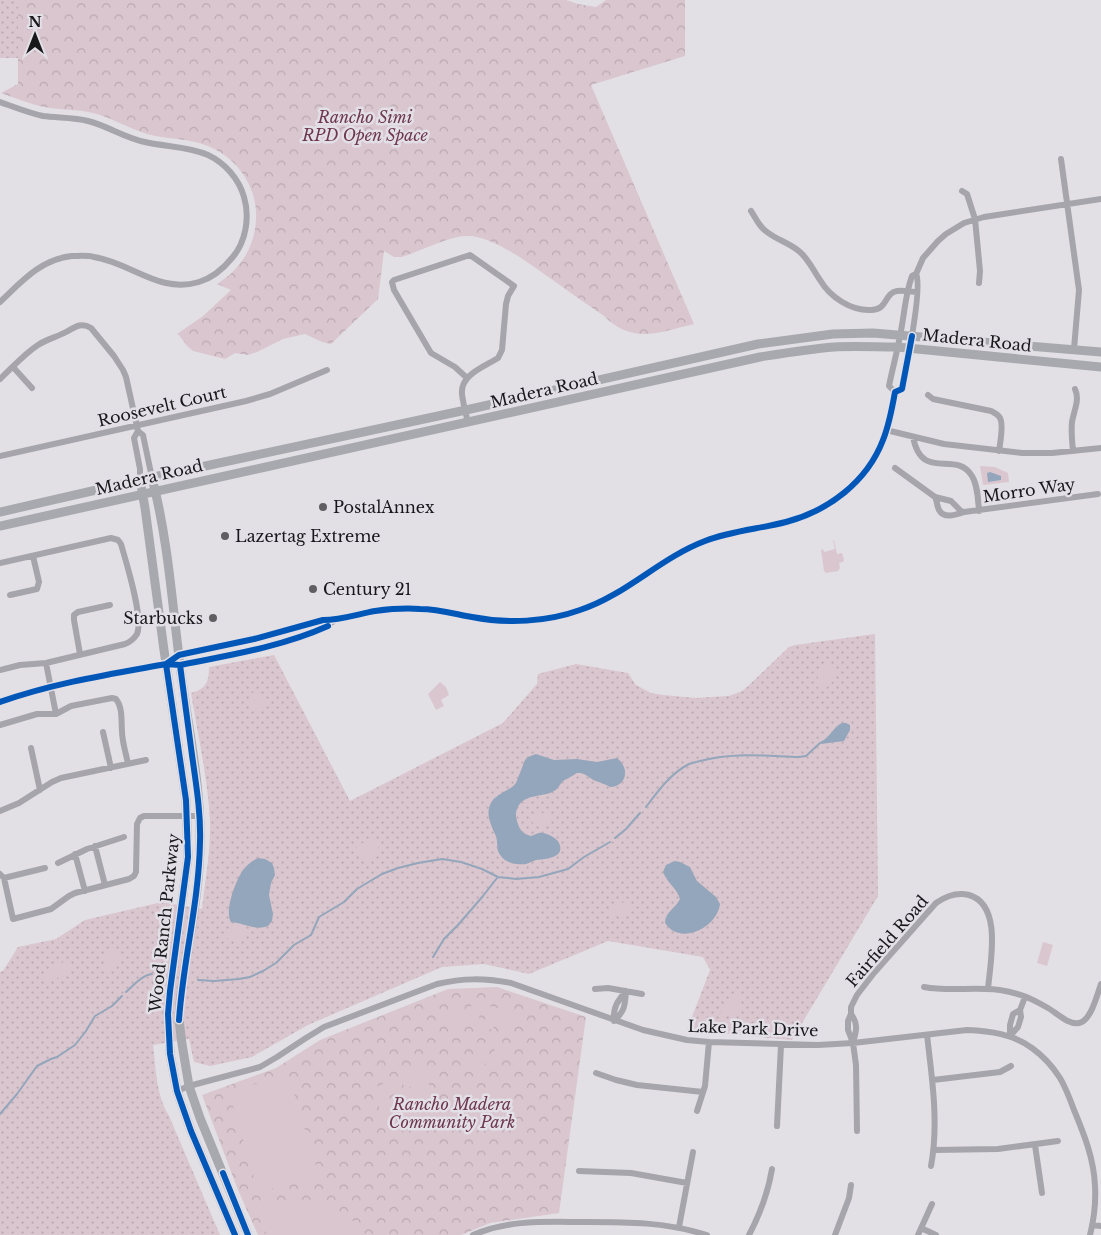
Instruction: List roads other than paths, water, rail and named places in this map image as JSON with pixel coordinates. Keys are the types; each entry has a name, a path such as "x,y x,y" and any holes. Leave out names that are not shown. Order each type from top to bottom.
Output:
{"main road":[{"name":"Madera Road","path":"0,512 758,344 833,334 873,333 1101,352"},
{"name":"Madera Road","path":"0,526 760,357 834,347 873,346 1101,367"},
{"name":"Wood Ranch Parkway","path":"152,478 159,504 171,580 199,816 199,870 179,1020 182,1044 189,1086 200,1118 248,1235"},
{"name":"Wood Ranch Parkway","path":"140,480 187,816 188,857 168,1014 170,1054 177,1091 191,1131 235,1235"}],"street":[{"path":"0,102 42,115 90,121 142,142 190,149 210,156 228,168 237,181 244,196 247,218 246,230 235,255 220,271 202,281 183,285 165,284 94,256 70,256 56,259 32,271 0,302"},
{"path":"1061,160 1079,290 1074,349"},
{"path":"962,190 967,194 975,219 980,271 979,283"},
{"path":"895,392 889,386 907,291 912,276 916,274 923,258 942,238 954,228 975,219 1101,199"},
{"path":"751,210 768,234 790,244 804,256 826,289 842,302 860,309 875,310 881,308 892,293 898,291 917,292"},
{"path":"467,378 455,367 431,353 394,290 392,282 470,255 514,286 506,304 500,355 467,378 462,388 468,422"},
{"path":"895,392 902,389 912,336 918,278 916,274"},
{"name":"Wood Ranch Parkway","path":"12,367 30,350 74,327 83,325 95,331 99,339 114,356 126,377 137,428 143,435 152,478"},
{"path":"0,379 12,367 32,388"},
{"name":"Roosevelt Court","path":"0,456 137,428 258,398 327,370"},
{"path":"1073,451 1072,421 1078,396 1076,389"},
{"path":"0,702 77,681 166,664 323,620 335,620 377,611 422,609 508,621 546,618 581,610 615,595 667,560 698,544 725,535 801,518 829,504 856,482 868,468 883,442 895,392"},
{"path":"928,395 933,400 991,411 997,414 1002,424 999,451"},
{"name":"Wood Ranch Parkway","path":"137,428 134,438 140,469 140,480"},
{"path":"886,430 944,444 999,451 1037,454 1101,448"},
{"path":"913,437 917,452 924,459 934,464 956,465 969,473 975,486 979,511"},
{"name":"Morro Way","path":"895,468 935,497 951,501 964,512"},
{"name":"Morro Way","path":"935,497 939,510 944,515 951,516 964,512 1098,494"},
{"path":"0,563 111,538 118,540 121,544 139,621 137,634 132,641 125,644 46,662 0,670"},
{"path":"10,595 39,586 33,556"},
{"path":"80,654 74,615 78,612 110,605"},
{"path":"179,660 281,643 307,635 327,626 335,620"},
{"path":"46,662 56,714"},
{"path":"0,725 37,714 56,714 71,706 112,698 116,699 122,719 122,732 128,764"},
{"path":"103,732 111,768"},
{"path":"31,748 40,790"},
{"path":"0,811 19,803 61,778 146,760"},
{"path":"45,868 2,876 13,919 52,909 70,896 134,876 136,872 136,824 140,818 144,816 199,816"},
{"path":"58,863 87,849 124,837"},
{"path":"95,846 105,886"},
{"path":"75,854 85,891"},
{"name":"Fairfield Road","path":"857,1131 856,1065 853,1043 857,1029 856,1020 851,1014 852,1007 857,995 874,973 936,903 949,895 961,894 973,897 982,903 988,913 992,938 988,988"},
{"name":"Lake Park Drive","path":"177,1091 260,1066 277,1058 324,1027 436,984 454,980 480,979 511,983 614,1021 665,1036 687,1040 818,1045 853,1043 967,1030 983,1031 1010,1036 1031,1047 1047,1061 1062,1080 1088,1146 1092,1165 1095,1205 1090,1235"},
{"path":"924,987 939,990 988,988 1008,992 1025,997 1049,1008 1069,1022 1080,1023 1085,1021 1089,1015 1101,984"},
{"path":"595,989 608,988 642,994"},
{"path":"614,1021 624,1008 626,991"},
{"path":"1010,1036 1013,1014 1020,1010 1025,997"},
{"path":"928,1035 935,1109 934,1150 931,1166"},
{"path":"697,1111 705,1086 709,1042"},
{"path":"777,1126 781,1045"},
{"path":"933,1080 1000,1072 1011,1066"},
{"path":"596,1073 637,1085 703,1092"},
{"path":"934,1150 998,1149 1058,1141"},
{"path":"1035,1145 1042,1193"},
{"path":"679,1227 693,1152"},
{"path":"749,1235 764,1202 772,1169"},
{"path":"579,1171 631,1173 687,1183"},
{"path":"834,1235 849,1198 852,1184"},
{"path":"918,1235 932,1204"},
{"path":"473,1235 505,1225 531,1222 637,1222 679,1227 707,1235"},
{"path":"1092,1225 1101,1226"},
{"path":"921,1228 936,1235"}],"water":[{"path":"990,472 1001,476 1001,480 988,482 987,473"},
{"path":"842,723 850,725 850,730 844,741 821,744 820,742"},
{"path":"536,754 554,760 577,759 597,762 617,758 624,767 625,776 616,786 610,787 581,773 577,773 563,781 554,791 524,800 516,813 521,830 531,836 539,833 550,835 559,843 560,852 554,857 526,864 516,864 505,860 499,854 489,809 495,798 516,783 525,760"},
{"path":"258,858 272,863 275,875 271,883 269,895 273,914 272,921 268,926 259,928 231,922 229,917 230,903 240,875 248,865"},
{"path":"675,861 690,867 697,881 716,897 720,904 712,920 705,927 697,931 680,933 672,930 665,923 668,913 680,899 663,872 666,865"}],"waterway":[{"path":"646,807 670,778 689,764 724,756 806,756 820,743"},
{"path":"615,838 640,813"},
{"path":"198,980 239,979 250,977 263,971 276,963 294,945 311,935 319,917 344,902 357,889 382,874 398,868 442,859 461,862 498,877 516,879 539,877 568,869 610,842"},
{"path":"433,957 444,939 497,878"},
{"path":"126,992 141,978 152,974"},
{"path":"0,1114 37,1066 57,1057 75,1045 95,1016 112,1006 122,996"}],"place":[{"name":"PostalAnnex","path":"323,507"},
{"name":"Lazertag Extreme","path":"225,536"},
{"name":"Century 21","path":"313,589"},
{"name":"Starbucks","path":"213,618"}],"park label":[{"name":"Rancho Simi RPD Open Space","path":"365,126"},
{"name":"Rancho Madera Community Park","path":"452,1113"}]}
